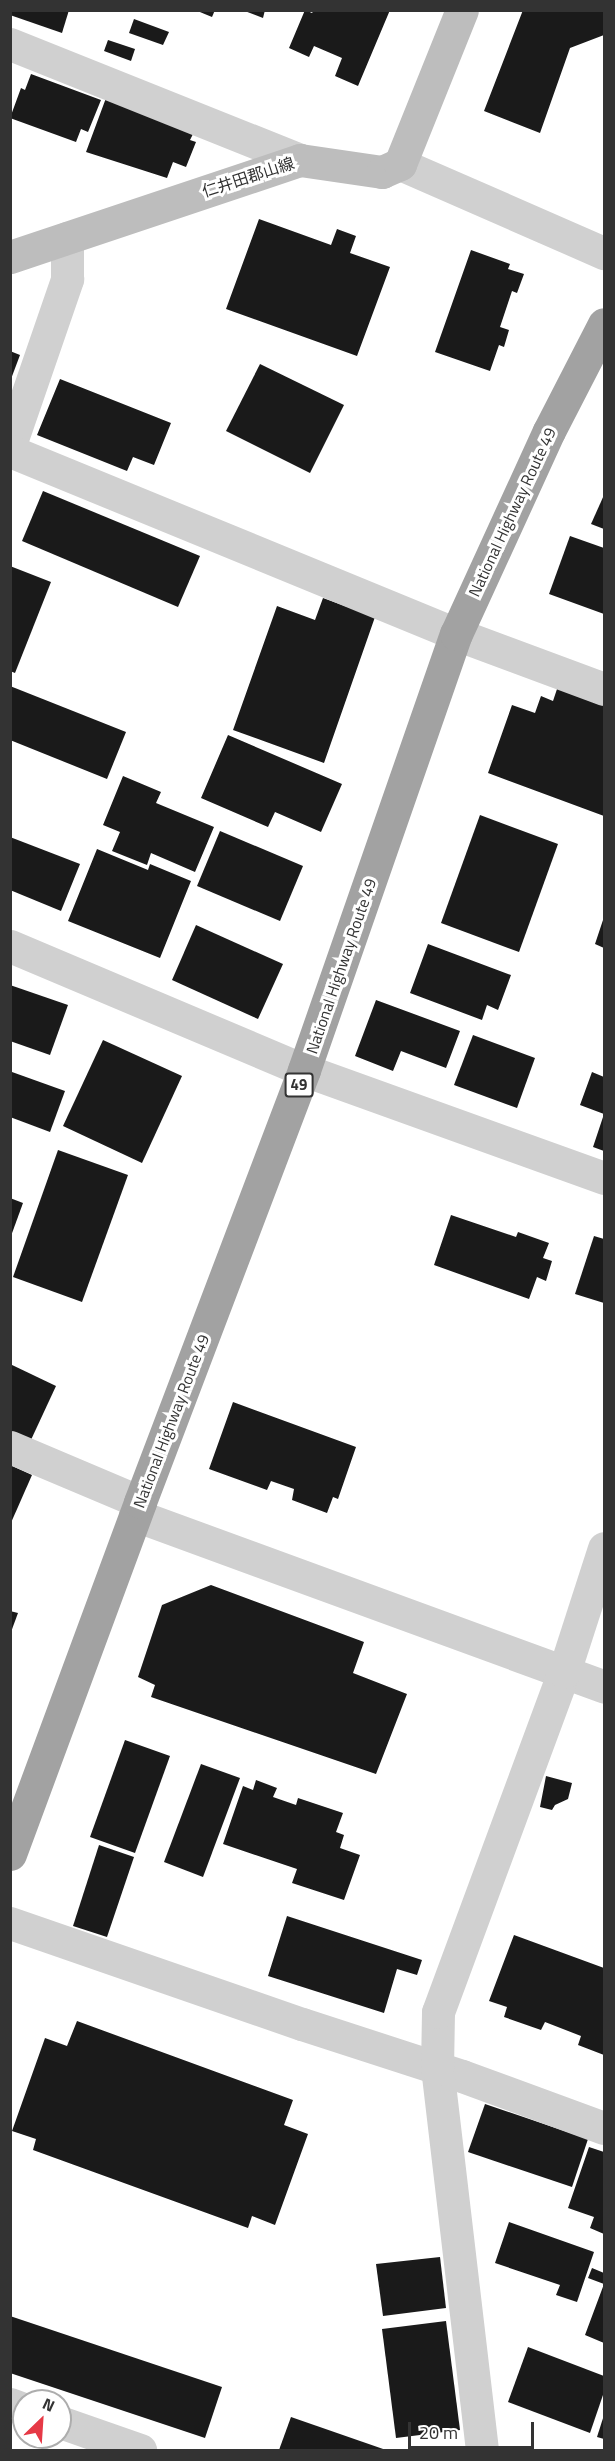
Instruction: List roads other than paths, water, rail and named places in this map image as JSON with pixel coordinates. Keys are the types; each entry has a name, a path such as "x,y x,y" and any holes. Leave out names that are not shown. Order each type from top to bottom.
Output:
{"highway":[{"name":"National Highway Route 49","path":"10,1854 304,1071 456,634 549,430 604,324"}],"main road":[{"path":"400,164 462,10"},
{"name":"仁井田郡山線","path":"10,256 300,159 382,171 400,164"}],"street":[{"path":"10,44 300,159"},
{"path":"400,164 604,253"},
{"path":"10,445 68,279 68,238"},
{"path":"10,451 456,634 604,689"},
{"path":"10,946 304,1071 604,1178"},
{"path":"10,1447 138,1509 604,1687"},
{"path":"482,2451 436,2069 438,2012 564,1672 604,1548"},
{"path":"10,1923 462,2076 604,2128"},
{"path":"72,2426 140,2451"}]}
